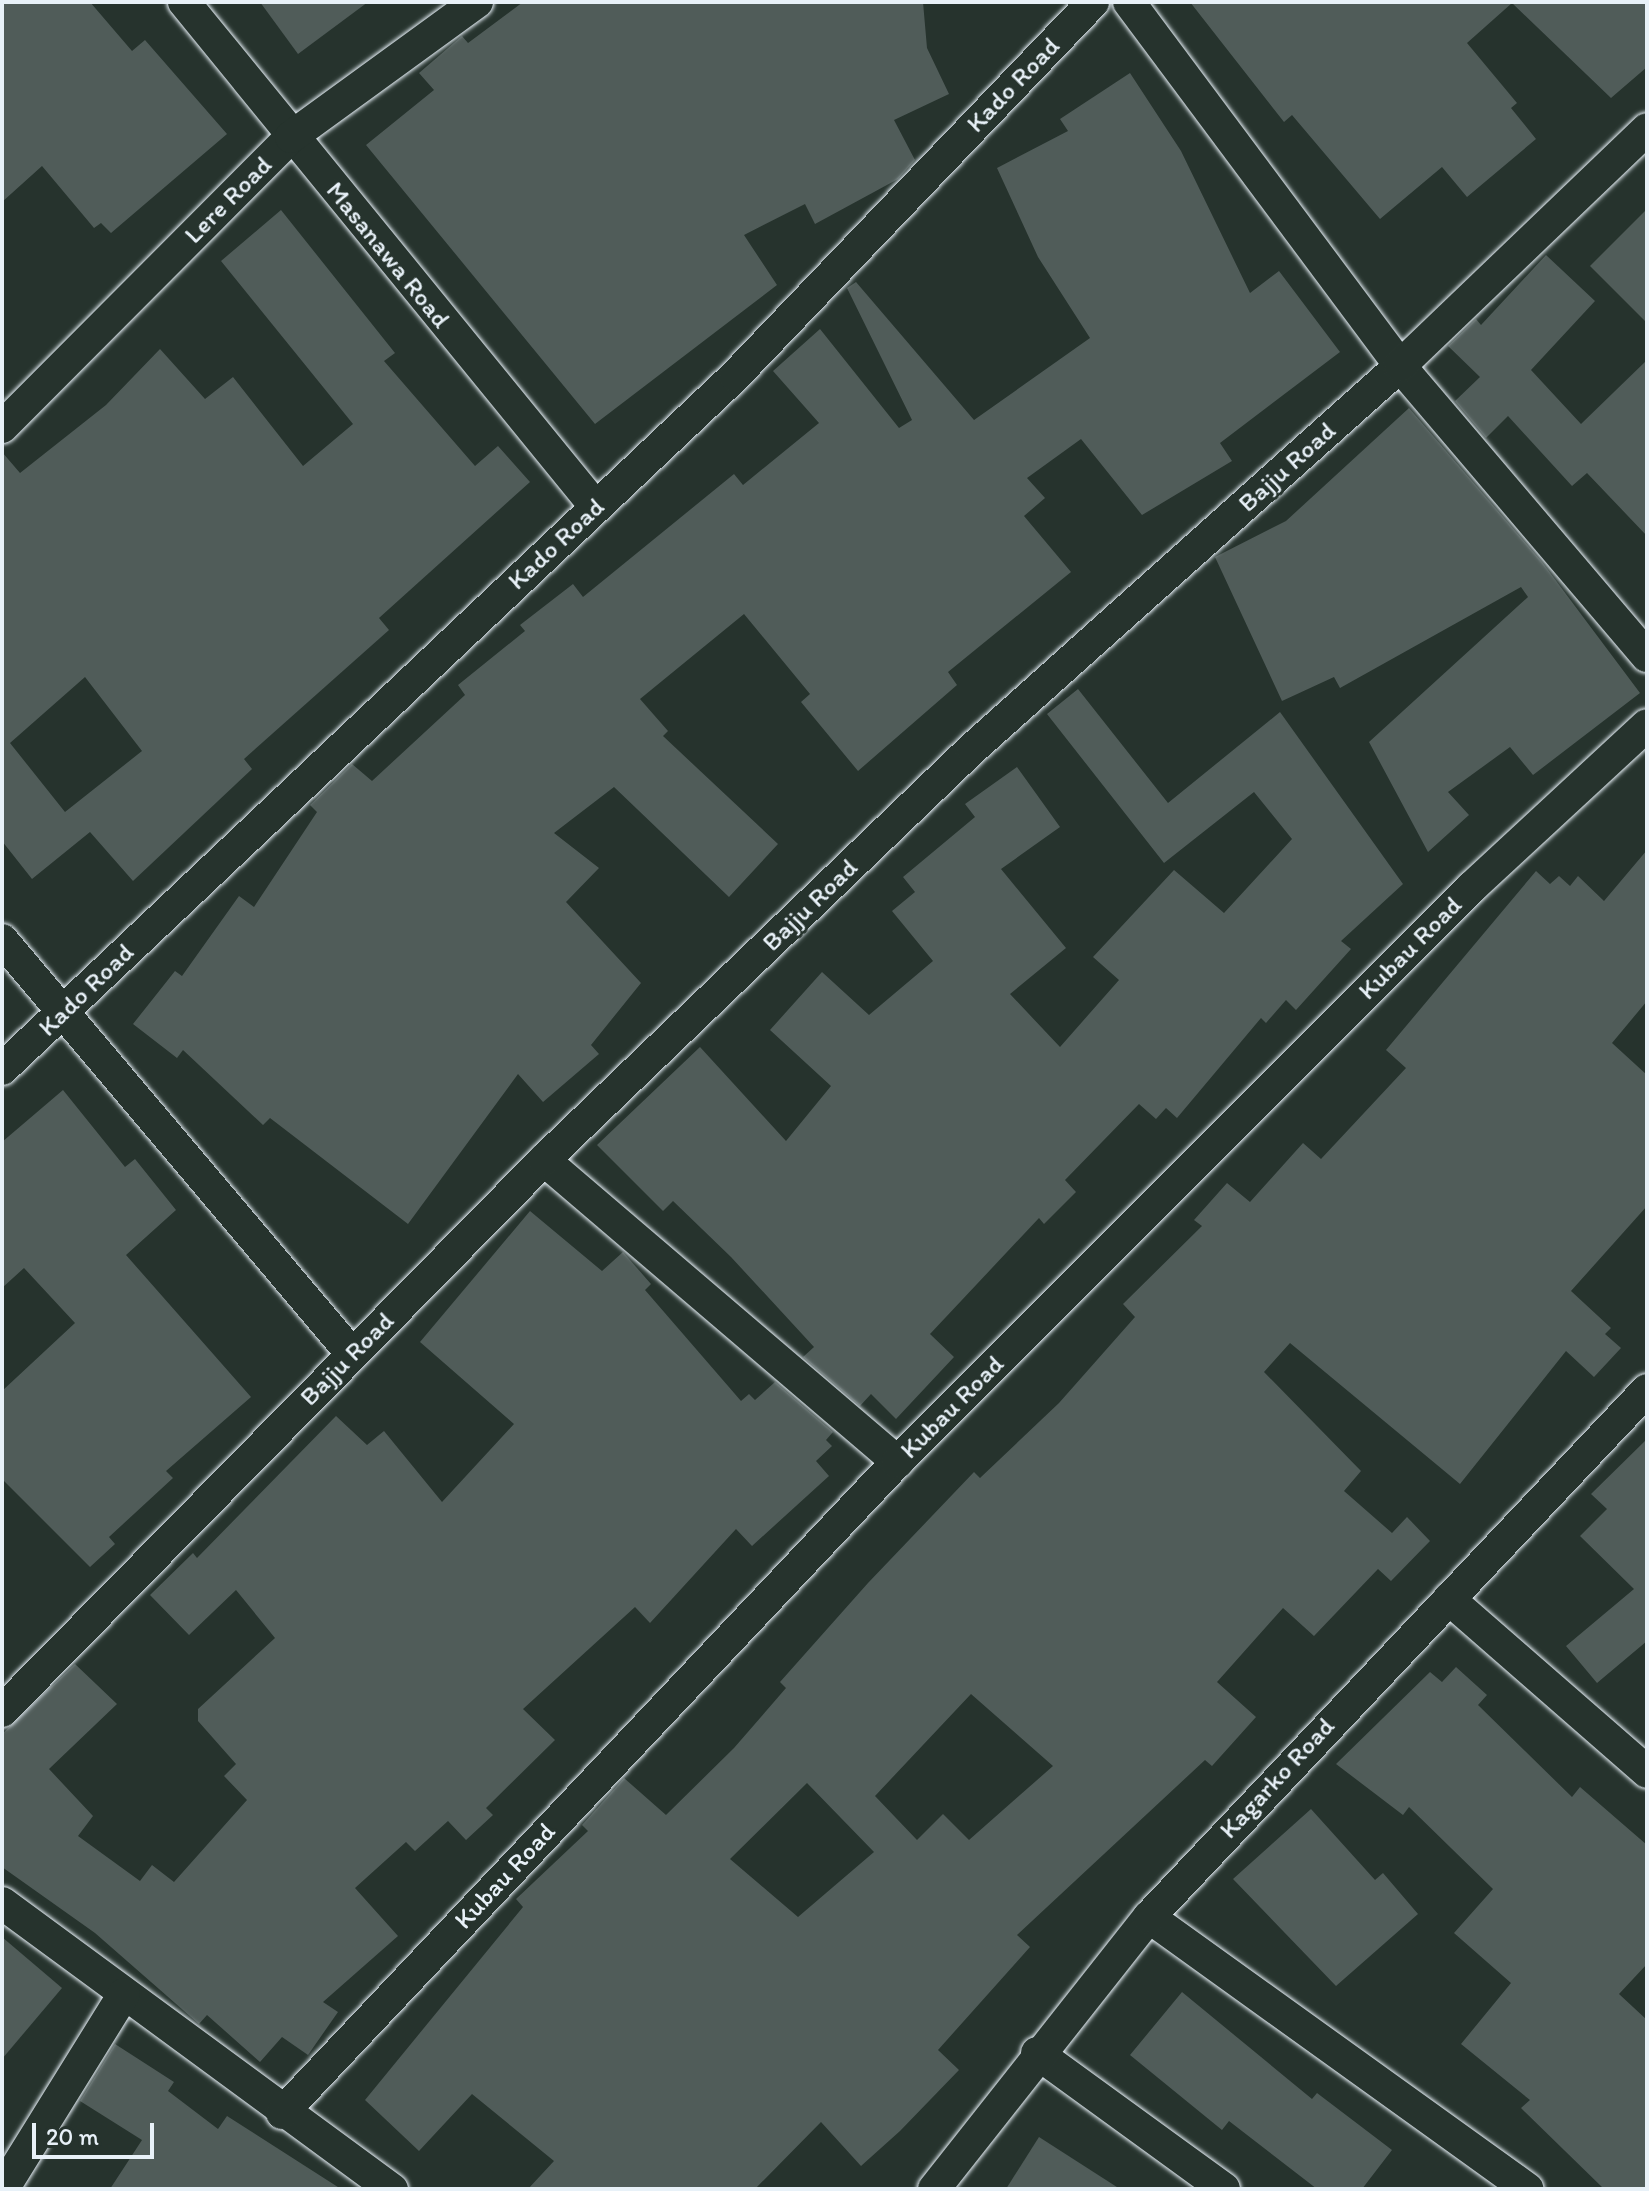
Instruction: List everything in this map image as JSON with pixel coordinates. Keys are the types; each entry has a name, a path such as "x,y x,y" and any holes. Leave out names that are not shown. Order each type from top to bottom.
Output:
{"street":[{"name":"Masanawa Road","path":"184,2 595,506"},
{"name":"Lere Road","path":"2,427 291,137 477,2"},
{"name":"Kado Road","path":"2,1069 735,376 1093,2"},
{"path":"1129,2 1400,366 1647,656"},
{"name":"Bajju Road","path":"2,1711 544,1160 972,749 1400,366 1647,129"},
{"name":"Kubau Road","path":"282,2113 897,1462 1472,887 1647,725"},
{"path":"2,940 352,1354"},
{"path":"544,1160 897,1462"},
{"name":"Kagarko Road","path":"934,2189 1037,2053 1149,1917 1647,1390"},
{"path":"1449,1599 1647,1772"},
{"path":"2,1903 282,2113 392,2189"},
{"path":"1149,1917 1527,2189"},
{"path":"3,2189 124,1994"},
{"path":"1037,2053 1224,2189"}],"building":[{"path":"2,2 90,2 132,51 145,40 227,134 111,233 101,223 94,228 42,166 2,202"},
{"path":"260,2 368,2 298,54"},
{"path":"523,2 923,2 927,48 949,94 894,120 915,160 898,179 815,224 805,204 744,235 777,285 595,424 366,145 434,90 419,73 462,36 468,43"},
{"path":"1190,2 1647,2 1647,67 1611,98 1512,3 1467,43 1517,103 1511,108 1536,139 1467,197 1442,167 1380,219 1292,115 1284,122"},
{"path":"1130,73 1181,151 1250,293 1279,271 1340,352 1220,443 1232,461 1142,515 1081,439 1027,478 1045,498 1024,516 1071,572 948,672 957,685 858,771 801,702 810,694 744,614 640,699 668,731 663,736 778,844 729,897 614,787 554,833 599,868 566,902 641,983 591,1045 599,1054 543,1102 518,1074 408,1224 270,1118 263,1125 183,1050 177,1058 133,1024 175,971 182,976 239,896 254,907 317,812 310,805 352,764 372,781 465,695 458,685 525,631 520,625 573,584 583,597 734,474 743,485 819,423 773,371 820,329 899,428 912,420 847,288 856,282 974,420 1090,338 1038,257 997,168 1068,131 1060,119"},
{"path":"1647,209 1647,323 1590,266"},
{"path":"281,210 395,353 384,361 475,466 498,446 530,482 379,618 389,630 244,759 252,769 133,881 90,832 32,879 2,841 2,452 20,473 106,405 160,349 205,399 233,377 303,466 353,424 221,261","holes":["85,677 142,751 65,812 10,743"]},
{"path":"1546,255 1595,301 1531,370 1581,424 1647,360 1647,536 1587,473 1572,486 1508,416 1486,438 1455,401 1480,377 1448,346 1476,319 1481,325"},
{"path":"1409,408 1542,562 1640,693 1533,775 1510,747 1448,792 1469,815 1428,852 1369,742 1528,597 1521,587 1340,688 1334,677 1282,701 1215,557 1286,521"},
{"path":"1078,689 1168,803 1280,712 1403,884 1341,941 1351,949 1296,1010 1286,1000 1266,1023 1261,1018 1177,1118 1166,1108 1156,1119 1139,1104 1065,1180 1076,1192 1044,1224 1039,1218 930,1334 954,1357 896,1419 871,1394 860,1406 803,1357 814,1347 731,1257 673,1201 663,1211 597,1145 700,1047 786,1141 831,1086 770,1030 822,972 869,1015 933,961 892,911 915,892 903,877 975,817 965,804 1017,767 1060,827 1001,869 1066,948 1010,994 1060,1047 1119,980 1093,957 1174,870 1224,913 1292,839 1254,792 1164,863 1047,714"},
{"path":"1647,850 1647,1001 1612,1043 1647,1075 1647,1206 1571,1291 1611,1328 1605,1334 1621,1348 1594,1377 1566,1351 1460,1484 1290,1343 1264,1372 1361,1471 1344,1491 1392,1533 1407,1517 1430,1541 1391,1581 1378,1569 1314,1636 1283,1608 1217,1682 1256,1717 1212,1766 1205,1760 1017,1935 1030,1947 938,2050 959,2070 900,2131 861,2166 821,2122 755,2189 528,2189 554,2161 472,2094 419,2151 365,2100 523,1907 516,1899 588,1831 582,1825 624,1778 666,1815 734,1748 786,1688 780,1682 868,1583 974,1472 980,1478 1059,1403 1135,1317 1123,1304 1202,1226 1194,1220 1227,1183 1250,1202 1303,1143 1321,1159 1406,1068 1386,1050 1536,871 1550,884 1559,876 1570,886 1578,876 1604,901","holes":["971,1694 1053,1766 969,1840 943,1814 917,1840 875,1796","807,1783 874,1852 798,1917 730,1859"]},
{"path":"63,1090 125,1167 135,1159 176,1210 126,1255 251,1397 166,1471 173,1478 109,1537 115,1544 90,1567 2,1479 2,1391 75,1323 24,1268 2,1288 2,1142"},
{"path":"530,1211 602,1271 623,1252 651,1284 645,1290 741,1401 749,1394 755,1400 775,1382 833,1432 826,1440 832,1446 816,1461 829,1476 752,1546 736,1529 650,1623 635,1607 523,1709 555,1740 486,1808 493,1815 466,1840 448,1821 415,1851 406,1842 355,1888 398,1936 323,2002 338,2012 308,2055 282,2037 260,2062 207,2015 199,2024 95,1933 2,1867 2,1734 75,1664 117,1704 49,1769 93,1816 78,1836 140,1881 152,1865 174,1882 247,1800 224,1776 236,1764 198,1721 198,1709 275,1638 236,1590 189,1635 150,1595 193,1553 197,1558 336,1416 367,1445 384,1431 442,1502 514,1424 420,1342"},
{"path":"1647,1439 1647,1641 1597,1683 1566,1646 1634,1589 1580,1536 1607,1509 1591,1494"},
{"path":"1456,1667 1487,1695 1478,1705 1572,1797 1580,1787 1647,1845 1647,1964 1619,1994 1647,2020 1647,2189 1604,2189 1521,2108 1530,2100 1461,2044 1511,1983 1454,1933 1493,1889 1409,1807 1403,1815 1336,1764 1430,1672 1442,1682"},
{"path":"1311,1809 1375,1880 1383,1873 1418,1914 1336,1986 1233,1879"},
{"path":"2,1937 62,1988 2,2059"},
{"path":"1182,1992 1312,2099 1317,2093 1392,2150 1362,2189 1317,2189 1229,2121 1222,2130 1130,2055"},
{"path":"115,2044 174,2082 168,2091 218,2129 227,2116 341,2189 110,2189 142,2140 80,2101"},
{"path":"1039,2137 1120,2189 1006,2189"}]}
